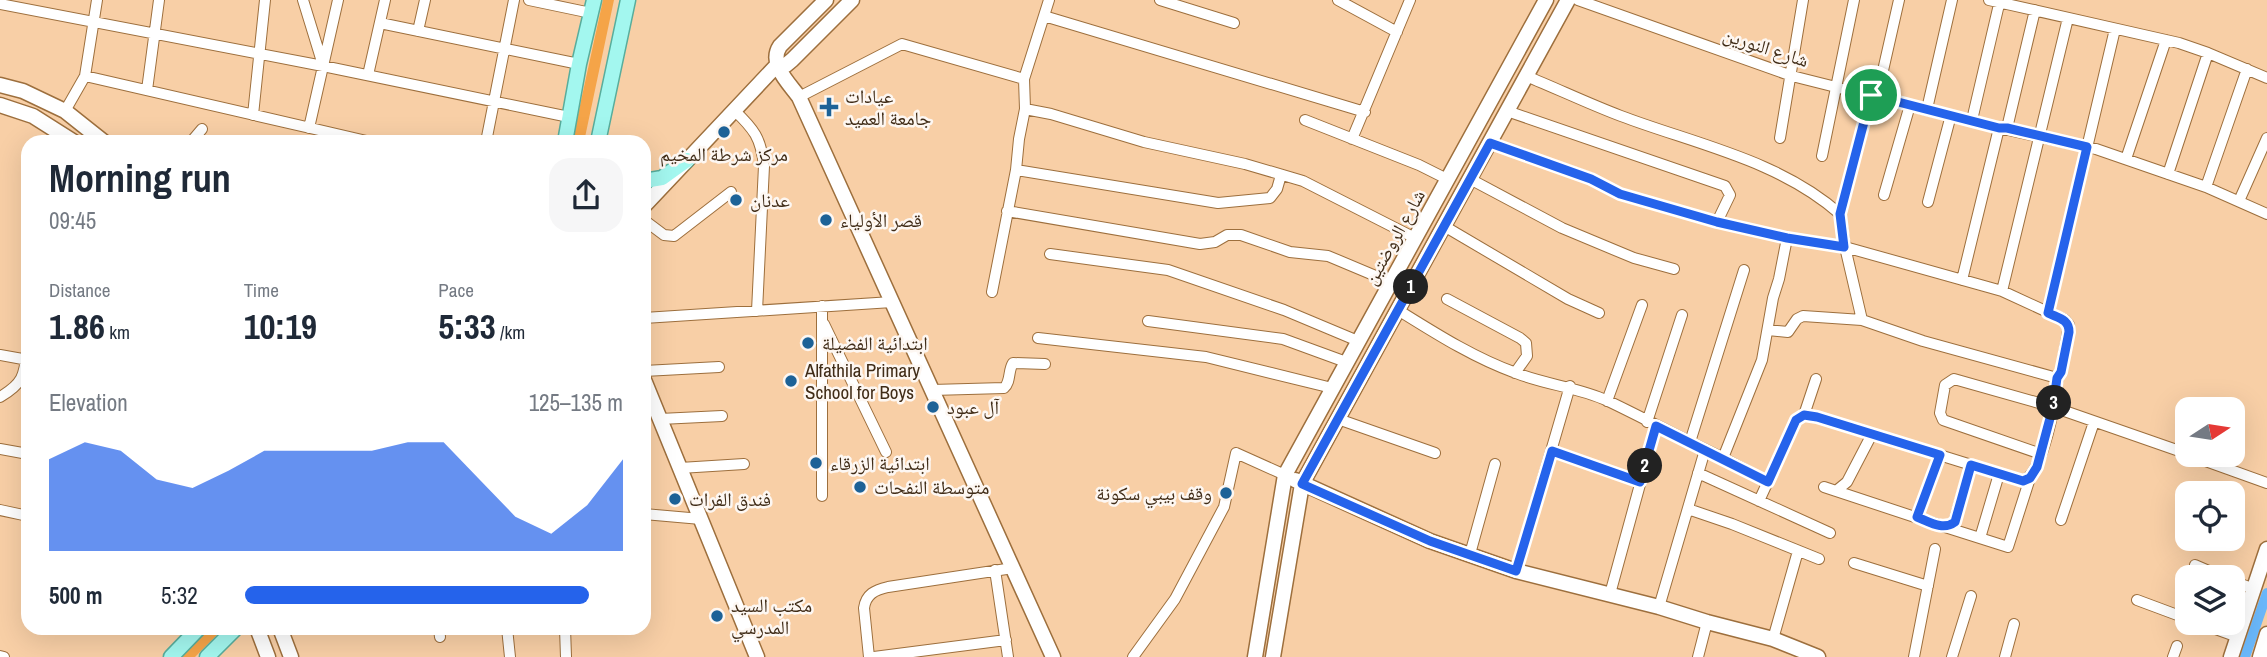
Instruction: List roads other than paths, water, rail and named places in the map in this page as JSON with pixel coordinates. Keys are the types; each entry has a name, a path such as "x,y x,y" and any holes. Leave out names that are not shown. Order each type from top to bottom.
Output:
{"main road":[{"path":"600,135 628,0"},
{"path":"826,0 780,46 775,56 777,65 799,97 1053,657"},
{"path":"651,201 777,65 786,65 792,60 852,0"},
{"name":"شارع الروضتين","path":"1255,657 1285,475 1546,0"},
{"name":"شارع الروضتين","path":"1273,657 1302,484 1568,0"},
{"path":"566,135 592,6"},
{"path":"0,85 23,91 65,110 95,135"},
{"path":"0,105 33,116 63,135"},
{"path":"50,127 65,110"},
{"path":"651,180 662,178 687,160"},
{"path":"651,407 660,419 757,657"},
{"path":"1285,475 1430,541 1516,571 1773,639 1818,657"},
{"path":"2231,657 2267,549"},
{"path":"2260,657 2267,634"},
{"path":"170,657 192,635"},
{"path":"207,657 229,635"},
{"path":"260,635 268,657"},
{"path":"283,635 291,657"}],"street":[{"path":"65,110 85,76 97,0"},
{"path":"147,90 159,0"},
{"path":"253,115 265,0"},
{"path":"303,0 323,66"},
{"path":"309,128 338,0"},
{"path":"368,75 385,0"},
{"path":"418,31 425,0"},
{"path":"487,135 514,0"},
{"path":"529,0 592,6"},
{"path":"992,292 1016,170 1025,109 1024,79 1049,0"},
{"path":"1160,0 1234,23"},
{"path":"1338,0 1397,32"},
{"path":"1352,139 1410,0"},
{"name":"شارع النورين","path":"1577,0 1792,76 2087,147 2126,159 2206,187 2267,214"},
{"path":"1780,138 1803,0"},
{"path":"1822,156 1854,0"},
{"path":"1862,320 1844,247 1840,214 1899,0"},
{"path":"1927,109 1952,0"},
{"path":"1972,120 1996,1 2166,40 2208,53 2267,78"},
{"path":"0,4 259,53 569,117"},
{"path":"1962,280 2035,10"},
{"path":"1044,16 1365,112"},
{"path":"2002,291 2068,18"},
{"path":"380,23 579,64"},
{"path":"2048,313 2115,29"},
{"path":"2126,159 2166,40"},
{"path":"799,97 902,44 1024,79"},
{"path":"2168,174 2208,53"},
{"path":"2206,187 2247,69"},
{"path":"85,76 309,128 324,135"},
{"path":"1527,76 1620,116 1717,148 1783,176 1840,214"},
{"path":"1884,195 1910,105"},
{"path":"1025,109 1051,114 1144,142 1245,164 1303,181 1415,238"},
{"path":"734,110 756,132 764,166 757,311"},
{"path":"1507,111 1725,186 1730,195 1717,222"},
{"path":"1928,202 1951,115"},
{"path":"1305,120 1447,178"},
{"path":"197,135 202,129"},
{"path":"2239,201 2267,138"},
{"path":"1490,143 1591,179 1620,194 1717,222 1787,238 1844,247 2002,291 2065,320 2069,325 2061,372 2057,378 2053,407 2041,453 2008,547 1824,487"},
{"path":"1016,170 1218,204 1270,198 1282,175"},
{"path":"1470,179 1562,228 1634,258 1674,269"},
{"path":"651,218 664,235 677,235 731,192"},
{"path":"1007,211 1200,244 1215,242 1227,235 1241,235 1290,252 1328,256 1390,282"},
{"path":"1444,226 1568,299 1599,313"},
{"path":"1723,458 1762,360 1787,238"},
{"path":"1050,254 1168,270 1272,305 1358,341"},
{"path":"1690,442 1744,271"},
{"path":"1447,299 1526,343 1527,356 1515,373"},
{"path":"651,318 892,302"},
{"path":"1607,401 1642,305"},
{"path":"822,306 822,496"},
{"path":"1398,310 1440,336 1515,373 1559,386 1570,386 1607,401 1768,482"},
{"path":"1609,594 1640,482 1651,424 1682,315"},
{"path":"1768,330 1788,332 1797,319 1803,316 1862,320 1923,341 2057,378"},
{"path":"822,321 886,452"},
{"path":"1148,321 1283,339 1346,362"},
{"path":"1038,338 1206,357 1332,388"},
{"path":"0,355 21,359"},
{"path":"932,390 1004,388 1007,386 1013,363 1045,364"},
{"path":"651,371 719,367"},
{"path":"0,397 16,388 21,379"},
{"path":"1759,501 1796,420 1804,415 1816,379"},
{"path":"2041,453 1943,420 1940,413 1945,385 1954,379 2053,407 2175,450"},
{"path":"1516,571 1570,386"},
{"path":"660,419 722,415"},
{"path":"1804,415 2023,481 2030,478"},
{"path":"1338,419 1435,453"},
{"path":"2061,520 2094,422"},
{"path":"1836,491 1847,481 1872,434"},
{"path":"0,449 21,453"},
{"path":"1659,607 1705,450"},
{"path":"1552,451 1640,482"},
{"path":"1133,657 1175,599 1224,507 1236,453 1285,475"},
{"path":"1917,517 1940,455"},
{"path":"680,468 744,464"},
{"path":"1470,554 1495,464"},
{"path":"1945,527 1955,522 1971,465"},
{"path":"2222,467 2267,483"},
{"path":"1698,473 1830,533"},
{"path":"1980,538 1999,474"},
{"path":"1688,509 1819,559"},
{"path":"0,510 21,514"},
{"path":"651,515 701,519"},
{"path":"1914,657 1935,549"},
{"path":"1773,639 1798,551"},
{"path":"1854,563 1928,586"},
{"path":"869,657 864,608 865,600 872,593 888,587 1013,568"},
{"path":"995,570 1008,657"},
{"path":"2245,586 2254,589"},
{"path":"1952,657 1971,596"},
{"path":"2137,600 2175,614"},
{"path":"1698,657 1707,622"},
{"path":"2005,657 2014,624"},
{"path":"508,635 510,657"},
{"path":"565,635 566,657"},
{"path":"2232,635 2238,637"},
{"path":"874,657 1006,640"}],"waterway":[{"path":"2245,657 2267,593"}],"place":[{"name":"عيادات جامعة العميد","path":"829,107"},
{"name":"مركز شرطة المخيم","path":"724,132"},
{"name":"عدنان","path":"736,200"},
{"name":"قصر الأولياء","path":"826,220"},
{"name":"ابتدائية الفضيلة","path":"808,343"},
{"name":"Alfathila Primary School for Boys","path":"791,381"},
{"name":"آل عبود","path":"933,407"},
{"name":"ابتدائية الزرقاء","path":"816,463"},
{"name":"متوسطة النفحات","path":"860,487"},
{"name":"وقف بيبي سكونة","path":"1226,493"},
{"name":"فندق الفرات","path":"675,499"},
{"name":"مكتب السيد المدرسي","path":"717,616"}]}
